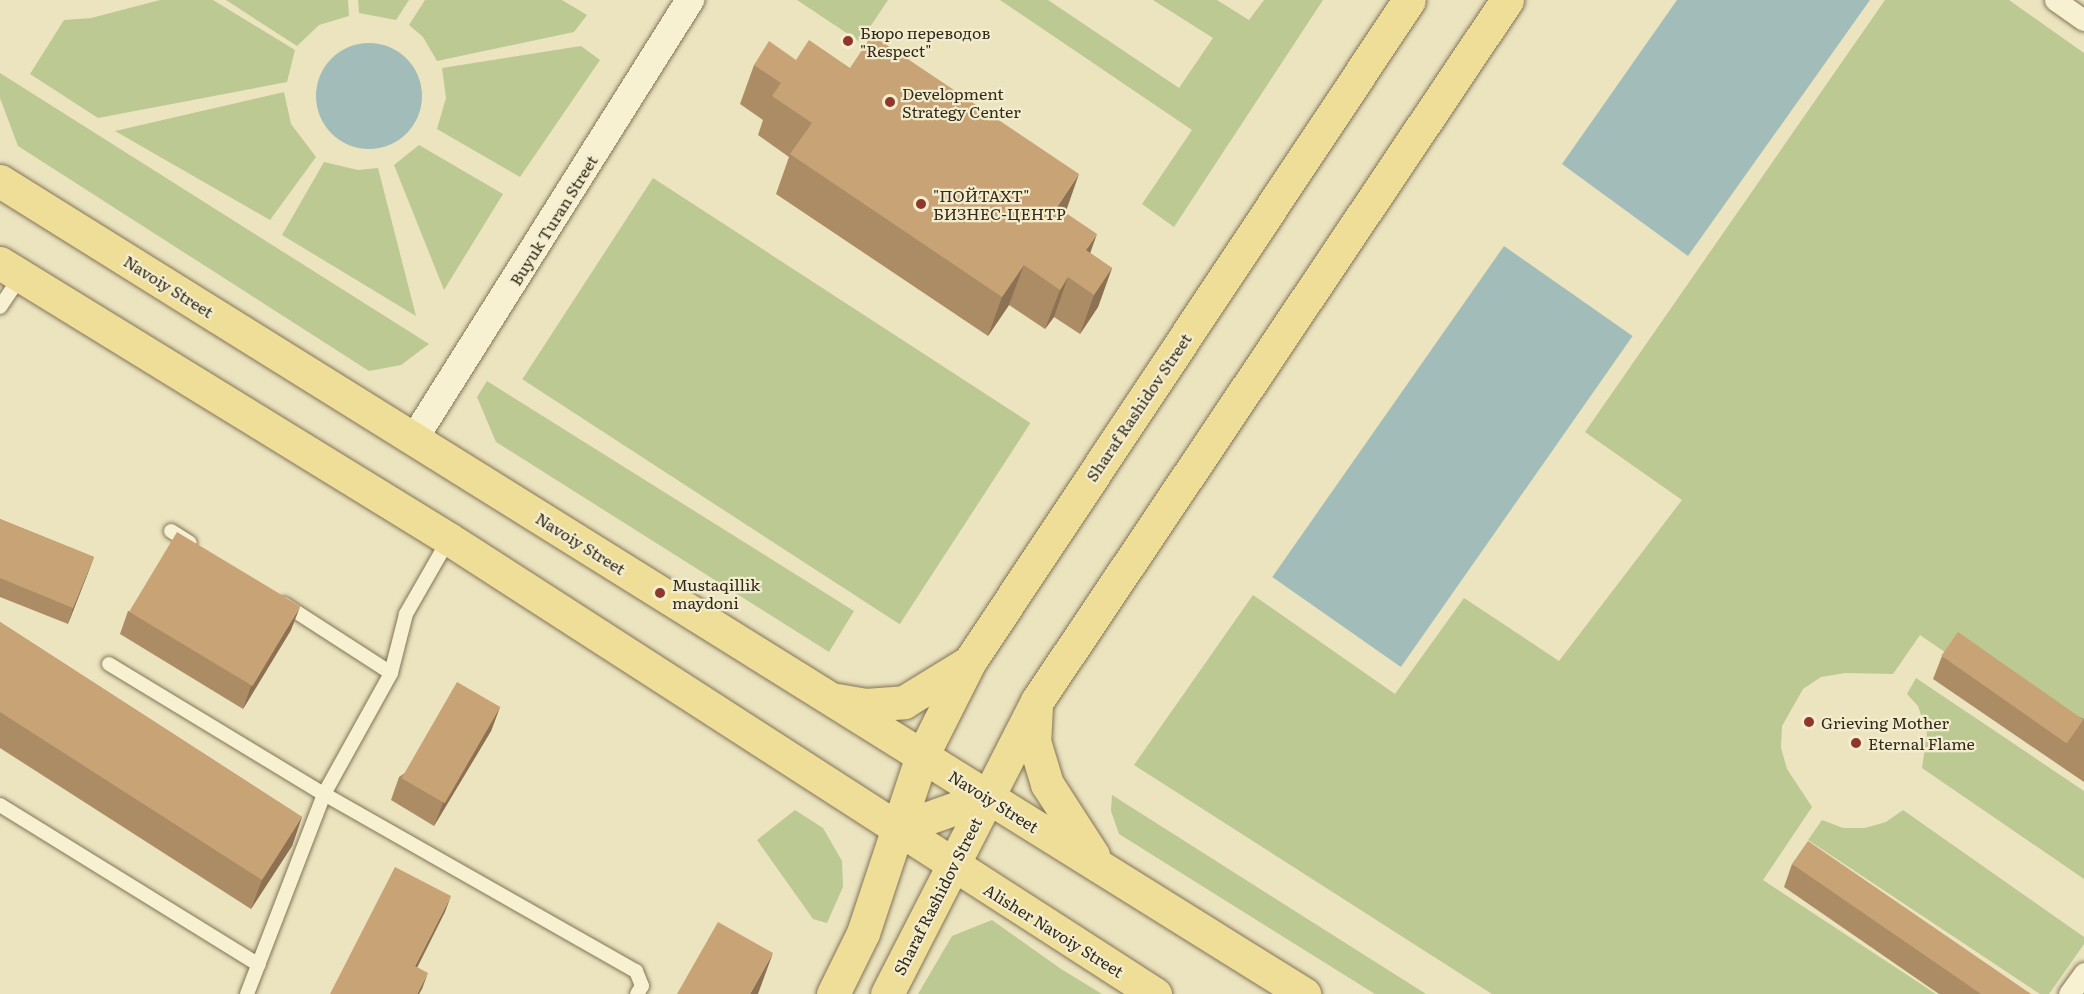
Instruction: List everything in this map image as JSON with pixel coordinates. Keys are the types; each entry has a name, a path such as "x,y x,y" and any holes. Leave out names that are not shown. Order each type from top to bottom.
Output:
{"main road":[{"name":"Sharaf Rashidov Street","path":"833,994 863,933 922,756 970,661 1409,0"},
{"name":"Sharaf Rashidov Street","path":"887,994 1037,701 1507,0"},
{"name":"Navoiy Street","path":"0,181 1304,994"},
{"path":"11,269 448,539 953,867"},
{"path":"830,699 866,705 904,702 970,661"},
{"name":"Sharaf Rashidov Street","path":"1037,701 1034,741 1047,784 1074,829 1111,873"},
{"path":"897,829 987,797"},
{"name":"Alisher Navoiy Street","path":"953,867 1155,994"}],"street":[{"name":"Buyuk Turan Street","path":"414,439 690,0"},
{"path":"2055,0 2084,20"},
{"path":"2069,994 2084,973"}],"lane":[{"path":"0,307 11,269"},
{"path":"171,531 201,550"},
{"path":"247,994 324,794 391,672 406,614 448,539"},
{"path":"271,595 391,672"},
{"path":"109,664 324,794 636,971 642,986 638,994"},
{"path":"0,805 259,965"}],"green space":[{"path":"160,0 213,0 295,50 287,82 98,118 30,74 64,20 91,18"},
{"path":"226,0 348,0 349,16 319,25 297,46"},
{"path":"358,0 409,0 396,20 359,13"},
{"path":"425,0 562,0 587,15 574,32 437,61 423,37 409,25"},
{"path":"797,0 888,0 860,42"},
{"path":"1000,0 1048,0 1179,88 1213,38 1153,0 1217,0 1249,20 1264,0 1323,0 1174,227 1142,204 1192,130"},
{"path":"1885,0 2009,0 2084,53 2084,748 1920,635 1893,674 1845,673 1821,677 1803,689 1782,726 1781,748 1787,769 1812,807 1763,880 1936,994 1492,994 1134,765 1253,595 1395,694 1464,598 1559,661 1682,500 1585,432"},
{"path":"581,46 600,60 520,177 437,129 446,98 442,68"},
{"path":"0,73 429,344 401,365 369,371 18,146 0,98"},
{"path":"284,92 291,124 316,157 270,220 115,131"},
{"path":"419,145 503,194 444,290 394,165"},
{"path":"324,162 358,170 378,168 416,316 282,235"},
{"path":"653,178 1030,423 900,624 522,379"},
{"path":"487,381 854,611 829,652 496,442 477,397"},
{"path":"1916,678 2084,791 2084,879 1922,768 1927,733 1918,706 1907,694"},
{"path":"1112,795 1426,994 1375,994 1119,834 1111,811"},
{"path":"795,810 823,828 842,861 843,887 827,923 813,919 757,840"},
{"path":"1903,810 2084,937 2084,944 2049,994 2040,994 1808,840 1822,820 1843,828 1865,828 1886,822"},
{"path":"992,920 1061,969 1102,994 918,994 952,936"}],"water":[{"path":"1677,0 1870,0 1688,256 1562,164"},
{"path":"369,43 389,47 407,58 418,76 422,96 418,116 407,134 389,145 369,149 349,145 331,134 320,116 316,96 320,76 331,58 349,47"},
{"path":"1504,246 1633,336 1401,667 1272,577"}],"building":[{"name":"\"ПОЙТАХТ\" БИЗНЕС-ЦЕНТР","path":"872,35 1079,174 1057,207 1097,234 1086,250 1112,268 1094,295 1068,277 1060,290 1024,265 1002,297 790,154 812,123 772,96 781,83 754,65 769,41 796,60 809,40 850,68"},
{"path":"0,519 94,557 73,608 0,578"},
{"path":"177,532 300,606 253,686 129,612"},
{"path":"0,622 302,817 262,880 0,712"},
{"path":"1958,632 2083,720 2067,744 1941,656"},
{"path":"457,682 500,707 445,803 402,778"},
{"path":"1808,841 2031,994 1981,994 1792,864"},
{"path":"395,867 451,896 415,966 428,973 417,994 330,994"},
{"path":"718,922 773,953 750,994 677,994"}],"place":[{"name":"Бюро переводов \"Respect\"","path":"848,41"},
{"name":"Development Strategy Center","path":"890,102"},
{"name":"\"ПОЙТАХТ\" БИЗНЕС-ЦЕНТР","path":"921,204"},
{"name":"Mustaqillik maydoni","path":"660,593"},
{"name":"Grieving Mother","path":"1809,722"},
{"name":"Eternal Flame","path":"1856,743"}]}
